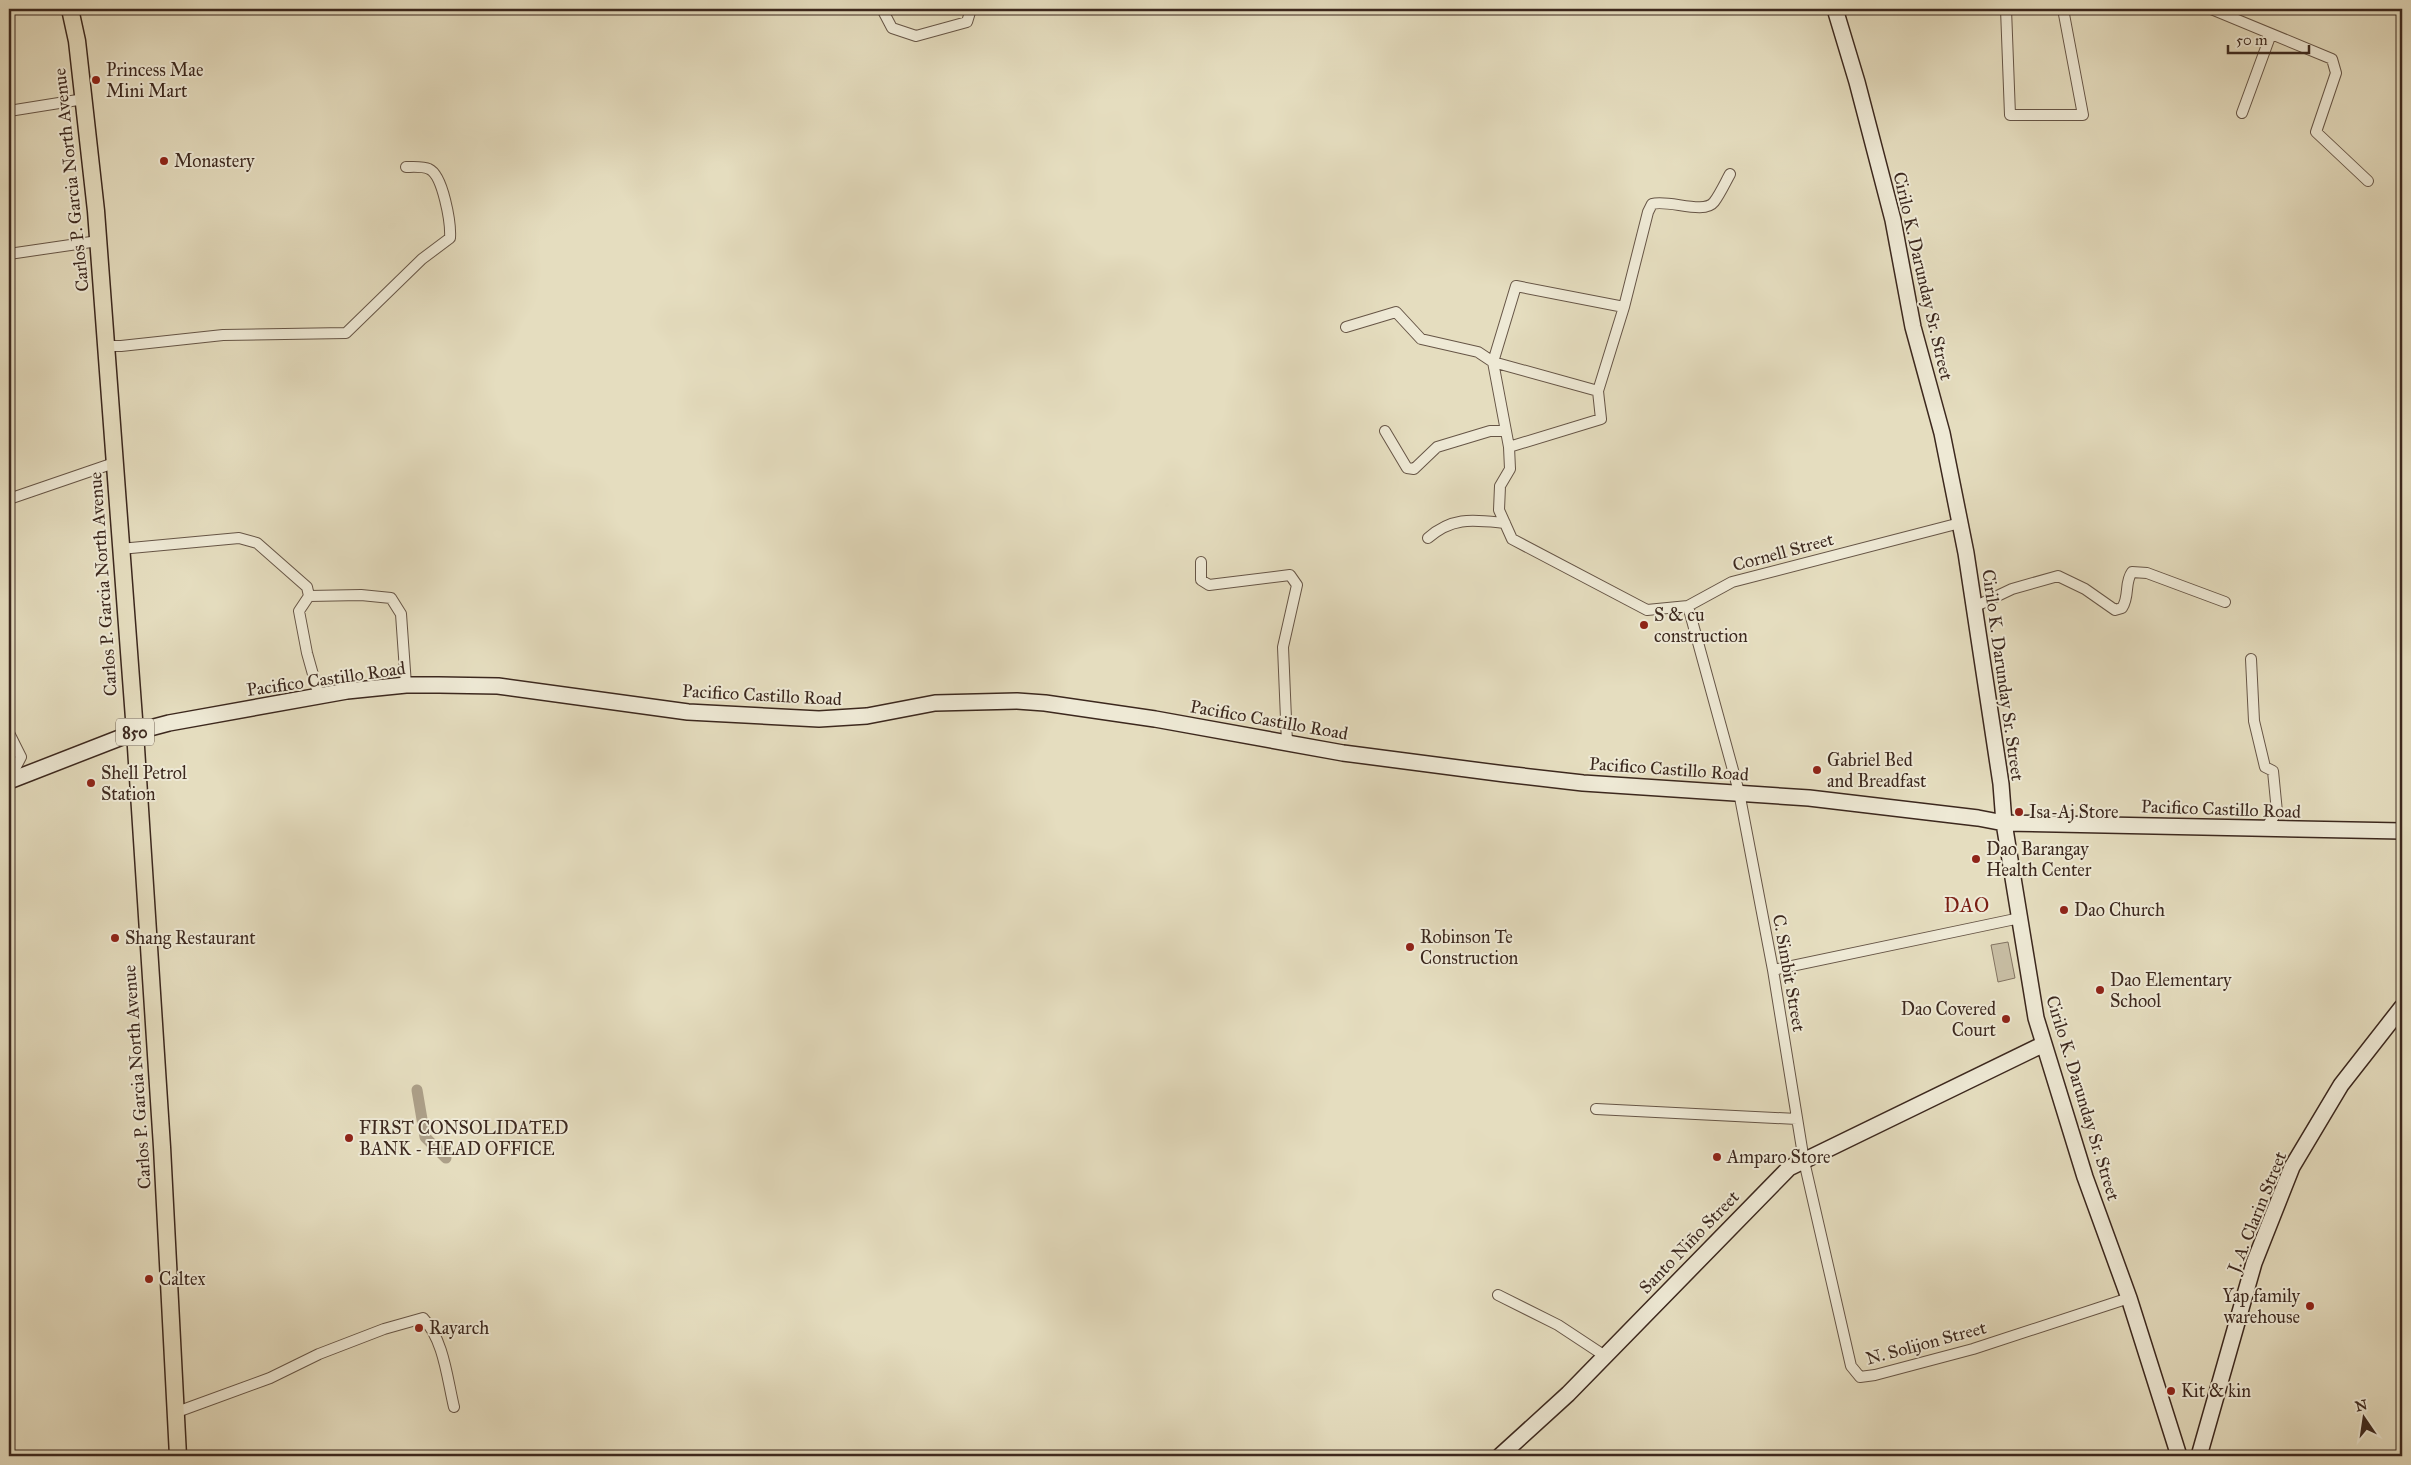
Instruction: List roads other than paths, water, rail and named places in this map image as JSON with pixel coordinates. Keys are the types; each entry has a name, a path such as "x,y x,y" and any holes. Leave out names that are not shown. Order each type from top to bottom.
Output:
{"main road":[{"name":"Carlos P. Garcia North Avenue","path":"70,9 77,41 98,241 135,732 162,1147 178,1456"},
{"name":"Cirilo K. Darunday Sr. Street","path":"1835,9 1859,89 1893,220 1913,327 1942,433 1960,523 2001,784 2004,823 2036,1018 2085,1177 2129,1298 2179,1456"},
{"name":"Pacifico Castillo Road","path":"9,780 135,732 213,714 319,696 406,685 498,686 688,712 819,720 867,716 936,702 1017,701 1071,706 1139,716 1287,743 1563,780 1739,792 1912,810 2004,823 2402,830"},
{"name":"J. A. Clarin Street","path":"2198,1456 2254,1263 2292,1167 2341,1085 2402,1007"},
{"name":"Santo Niño Street","path":"1500,1456 1568,1394 1763,1192 1789,1168 2044,1044"}],"street":[{"path":"882,9 892,28 916,36 968,22 971,9"},
{"path":"2006,9 2010,115 2083,115 2063,9"},
{"path":"2211,9 2332,59 2336,73 2316,132 2368,181"},
{"path":"2242,113 2271,34"},
{"path":"9,111 84,99"},
{"path":"106,346 223,335 346,333 422,259 450,238 451,228 446,203 435,173 428,168 406,166"},
{"path":"1509,447 1601,419 1598,391 1624,307 1648,212 1652,204 1660,202 1703,208 1713,204 1730,174"},
{"path":"9,254 98,241"},
{"path":"1624,307 1516,286 1493,362 1504,432 1509,447 1510,468 1500,486 1499,510 1512,539 1647,610 1688,606 1739,792"},
{"path":"1346,328 1396,312 1421,339 1478,352 1493,362 1598,391"},
{"path":"1385,431 1407,468 1414,469 1437,447 1490,431 1504,432"},
{"path":"9,500 114,463"},
{"path":"1428,538 1442,526 1472,520 1505,523"},
{"name":"Cornell Street","path":"1688,606 1732,582 1960,523"},
{"path":"120,549 238,538 257,543 307,588 309,596 299,611 307,653 319,696"},
{"path":"1201,562 1201,580 1209,585 1290,575 1297,585 1283,647 1287,743"},
{"path":"1974,607 2012,590 2058,576 2086,589 2115,610 2122,608 2127,600 2128,578 2132,572 2147,573 2225,602"},
{"path":"309,596 361,595 391,598 401,614 406,685"},
{"path":"2251,659 2254,722 2265,767 2273,771 2278,812 2265,829"},
{"path":"9,732 21,757 9,780"},
{"name":"C. Simbit Street","path":"1739,792 1773,970 1804,1161"},
{"path":"1773,970 2020,918"},
{"path":"1596,1109 1797,1119"},
{"name":"N. Solijon Street","path":"1804,1161 1851,1366 1860,1377 1875,1375 1973,1349 2129,1298"},
{"path":"1498,1295 1558,1325 1605,1356"},
{"path":"177,1412 270,1378 319,1354 384,1328 423,1318 432,1328 440,1349 454,1406"}],"waterway":[{"path":"417,1090 425,1137 446,1158"}],"place":[{"name":"Princess Mae Mini Mart","path":"96,80"},
{"name":"Monastery","path":"164,161"},
{"name":"S & cu construction","path":"1644,625"},
{"name":"Gabriel Bed and Breadfast","path":"1817,770"},
{"name":"Shell Petrol Station","path":"91,783"},
{"name":"Isa-Aj Store","path":"2019,812"},
{"name":"Dao Barangay Health Center","path":"1976,859"},
{"name":"Dao Church","path":"2064,910"},
{"name":"Shang Restaurant","path":"115,938"},
{"name":"Robinson Te Construction","path":"1410,947"},
{"name":"Dao Elementary School","path":"2100,990"},
{"name":"Dao Covered Court","path":"2006,1019"},
{"name":"FIRST CONSOLIDATED BANK - HEAD OFFICE","path":"349,1138"},
{"name":"Amparo Store","path":"1717,1157"},
{"name":"Caltex","path":"149,1279"},
{"name":"Yap family warehouse","path":"2310,1306"},
{"name":"Rayarch","path":"419,1328"},
{"name":"Kit & kin","path":"2171,1391"}],"district":[{"name":"DAO","path":"1967,905"}]}
